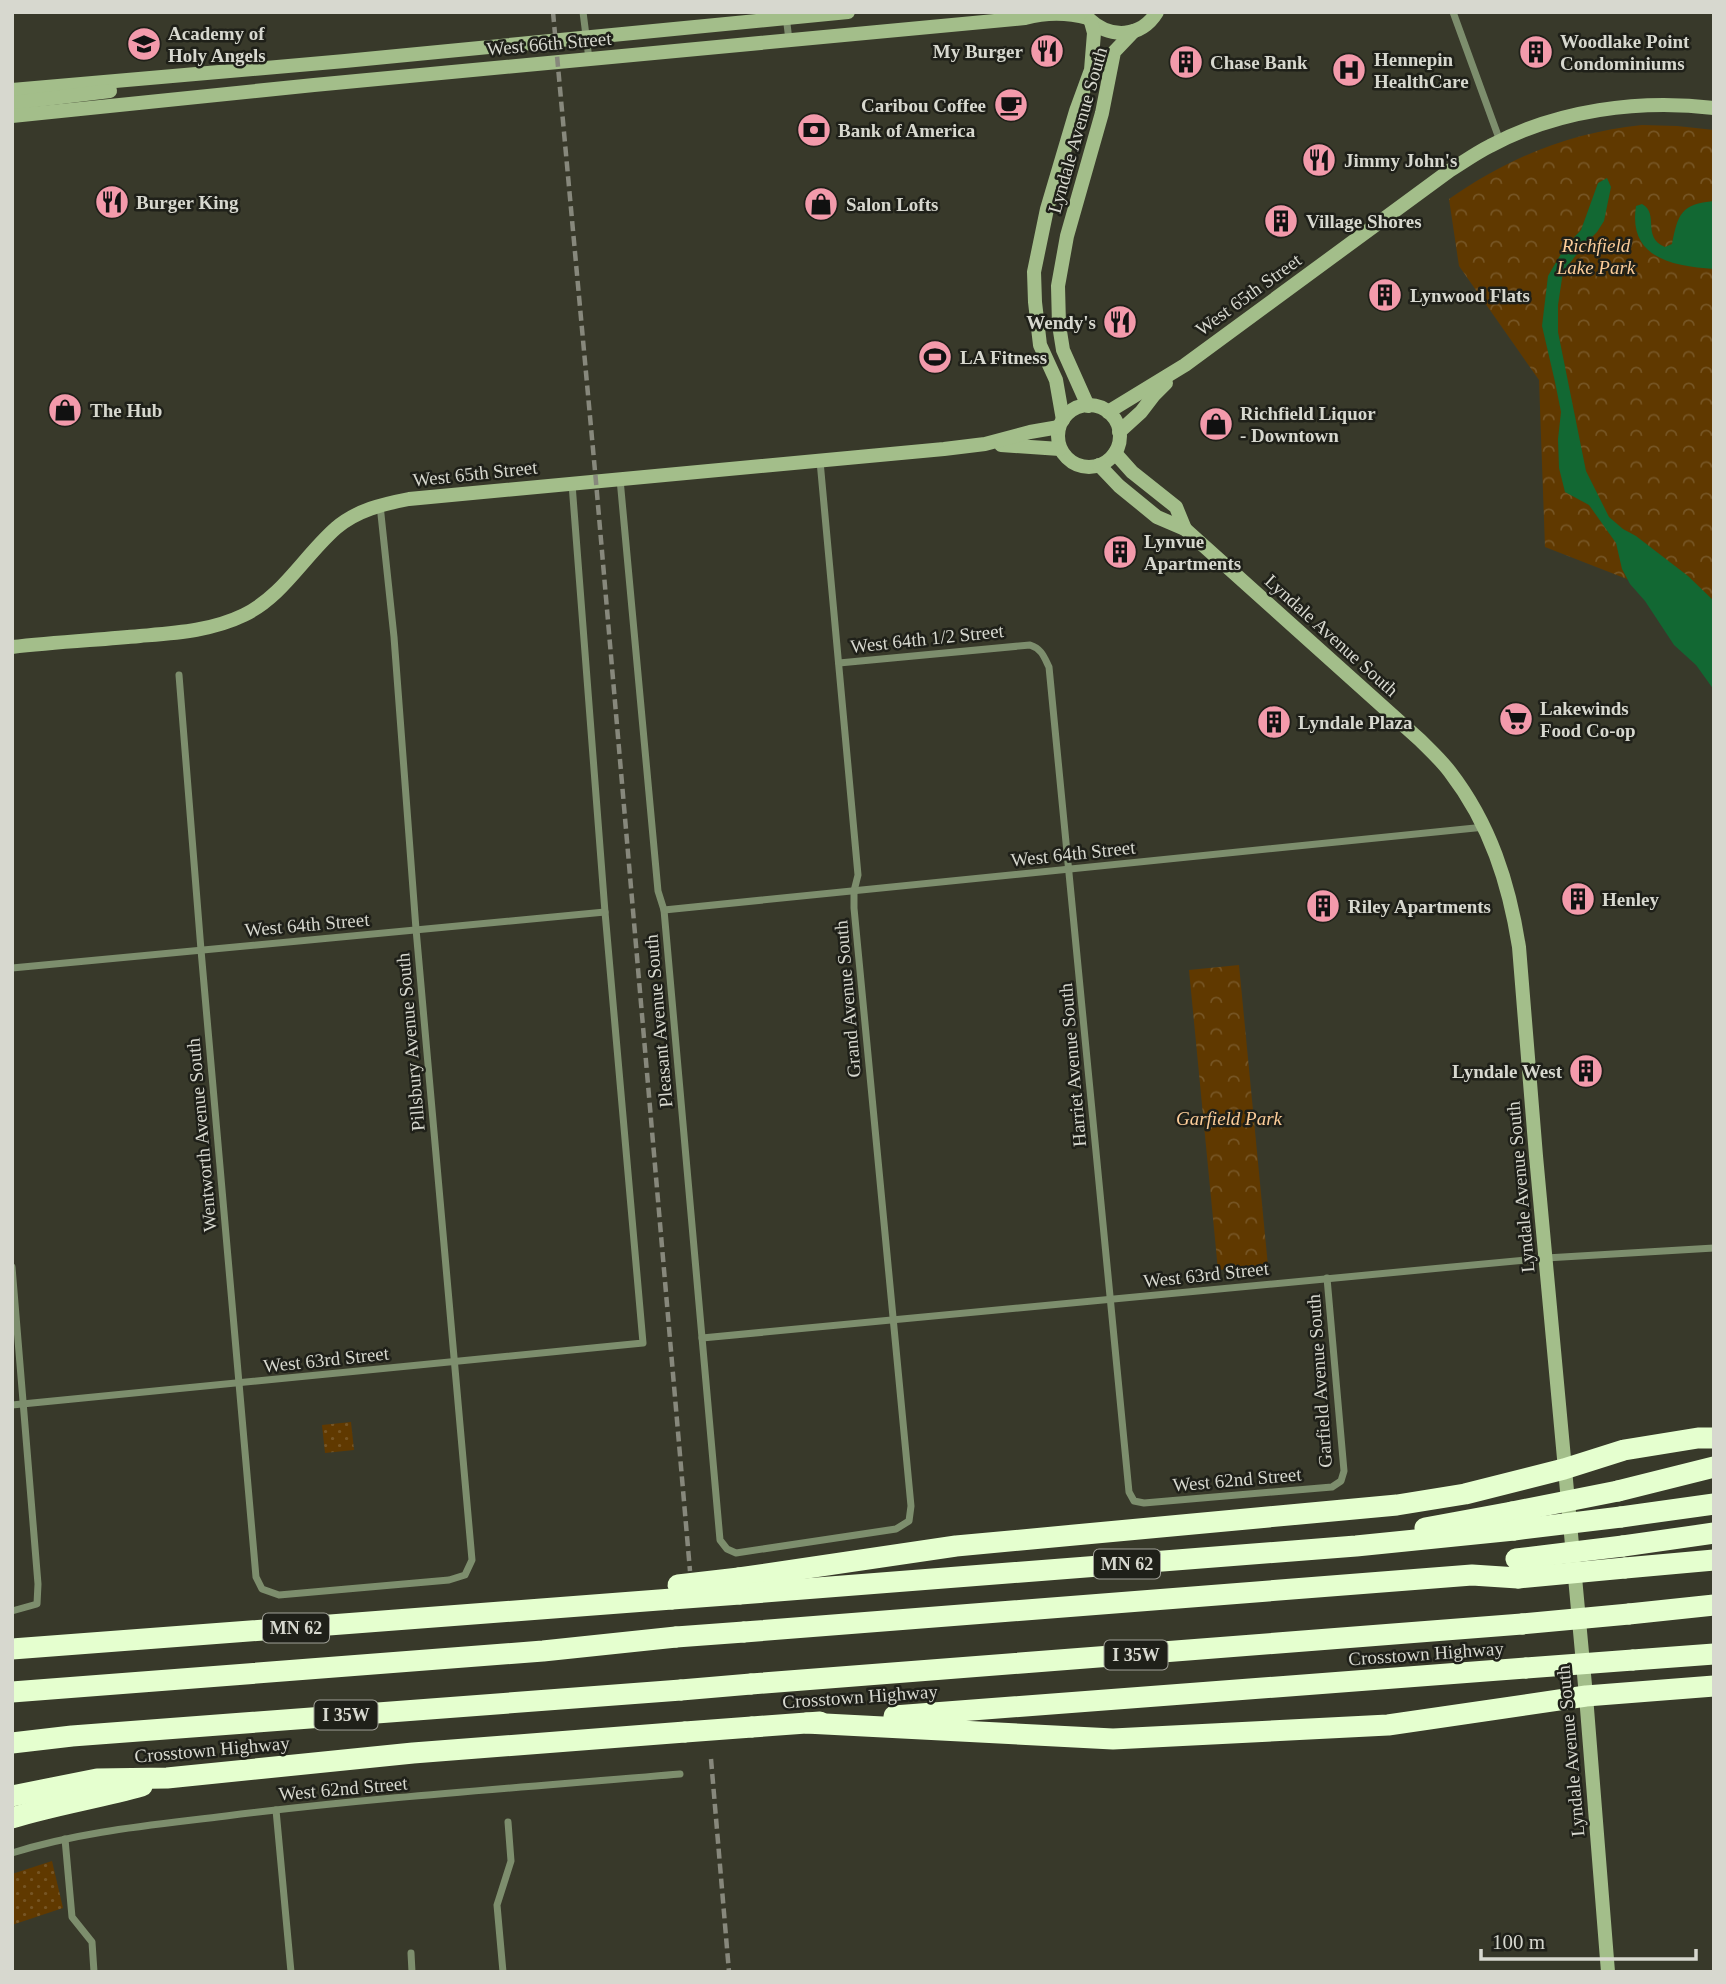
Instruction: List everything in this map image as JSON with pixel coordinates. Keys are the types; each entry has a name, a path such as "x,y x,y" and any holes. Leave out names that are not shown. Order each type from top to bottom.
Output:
{"highway":[{"path":"740,1586 956,1546 1397,1505 1465,1494 1564,1469 1624,1450 1698,1438 1714,1438"},
{"path":"1513,1521 1714,1467"},
{"name":"MN 62","path":"12,1649 580,1606 672,1592 740,1586 1356,1546 1513,1521 1620,1517 1714,1504"},
{"path":"12,1692 1472,1575 1517,1569 1623,1546 1714,1533"},
{"path":"1517,1569 1625,1569 1714,1560"},
{"name":"I 35W","path":"12,1743 72,1736 1522,1624 1714,1605"},
{"name":"Crosstown Highway","path":"12,1796 97,1779 167,1778 413,1753 1714,1654"},
{"path":"806,1723 1113,1739 1388,1725 1586,1696 1714,1686"},
{"path":"12,1818 167,1778"}],"main road":[{"name":"West 66th Street","path":"12,90 587,37 786,15 848,12"},
{"name":"West 66th Street","path":"12,116 1025,18 1063,12 1088,17 1101,28 1111,32 1123,33 1140,28"},
{"path":"1140,28 1159,12"},
{"name":"Lyndale Avenue South","path":"1060,449 1058,434 1061,423 1056,380 1040,345 1034,272 1047,209 1091,70 1094,33 1088,17"},
{"name":"Lyndale Avenue South","path":"1088,406 1063,350 1058,286 1067,236 1102,113 1114,52 1140,28"},
{"path":"12,103 136,88 173,76"},
{"name":"West 65th Street","path":"1108,412 1185,365 1448,171 1500,141 1574,115 1620,107 1687,105 1714,108"},
{"name":"West 65th Street","path":"1119,432 1185,365"},
{"path":"1060,449 1065,456 1081,466 1100,465 1115,453 1119,432 1108,412 1095,406 1069,412 1061,423"},
{"name":"West 65th Street","path":"12,648 174,633 223,624 245,615 285,585 337,527 359,513 380,505 409,499 985,444 1061,423"},
{"name":"West 65th Street","path":"985,444 1060,449"},
{"name":"Lyndale Avenue South","path":"1115,453 1132,472 1176,507 1185,528"},
{"name":"Lyndale Avenue South","path":"1100,465 1119,486 1157,517 1185,528 1420,740 1449,770 1485,827 1504,876 1519,947 1608,1972"}],"street":[{"path":"583,12 589,59"},
{"path":"1453,12 1500,141"},
{"path":"786,15 789,40"},
{"name":"Grand Avenue South","path":"736,1553 897,1529 908,1521 911,1506 855,921 854,891 858,875 820,461"},
{"name":"Pleasant Avenue South","path":"620,479 658,891 664,910 720,1541 727,1549 736,1553"},
{"path":"572,484 605,912"},
{"name":"Pillsbury Avenue South","path":"262,1589 279,1595 449,1580 465,1575 472,1560 415,929 394,637 380,505"},
{"name":"West 64th 1/2 Street","path":"839,663 1019,645"},
{"name":"Harriet Avenue South","path":"1019,645 1038,648 1048,667 1129,1492 1134,1501"},
{"name":"Wentworth Avenue South","path":"179,675 238,1383 256,1577 262,1589"},
{"name":"West 64th Street","path":"664,910 1485,827"},
{"name":"West 64th Street","path":"12,968 605,912"},
{"name":"West 63rd Street","path":"12,1405 643,1343 605,912"},
{"name":"West 63rd Street","path":"702,1338 1546,1258 1714,1248"},
{"path":"12,1267 38,1584 37,1604 12,1611"},
{"name":"Garfield Avenue South","path":"1327,1278 1344,1471 1341,1481"},
{"name":"West 62nd Street","path":"1134,1501 1144,1503 1332,1487 1341,1481"},
{"name":"West 62nd Street","path":"12,1853 113,1830 276,1810 680,1773"},
{"path":"276,1810 291,1972"},
{"path":"503,1972 497,1905 512,1861 508,1822"},
{"path":"65,1839 72,1917 92,1942 94,1972"},
{"path":"411,1953 412,1972"}],"green space":[{"name":"Richfield Lake Park","path":"1642,125 1714,130 1714,613 1545,547 1539,380 1459,266 1449,199 1494,171 1541,149 1589,134"},
{"name":"Garfield Park","path":"1239,965 1268,1266 1218,1270 1189,970"},
{"path":"351,1422 354,1450 325,1453 322,1425"},
{"path":"52,1861 63,1908 12,1925 12,1874"}],"shaded area":[{"path":"1607,178 1611,187 1604,221 1563,272 1558,305 1558,332 1586,471 1609,517 1688,576 1714,601 1714,690 1696,665 1674,645 1645,601 1630,584 1622,569 1616,543 1589,505 1565,492 1559,468 1561,412 1542,326 1548,276 1565,247 1581,230 1598,183"},
{"path":"1714,201 1714,269 1683,265 1656,256 1646,248 1639,237 1635,224 1636,206 1642,204 1647,208 1654,237 1665,247 1672,244 1676,225 1683,212 1694,205"}],"railway":[{"path":"553,12 690,1571"},
{"path":"711,1759 729,1972"}],"place":[{"name":"Academy of Holy Angels","path":"144,44"},
{"name":"My Burger","path":"1047,51"},
{"name":"Woodlake Point Condominiums","path":"1536,52"},
{"name":"Chase Bank","path":"1186,62"},
{"name":"Hennepin HealthCare","path":"1349,70"},
{"name":"Caribou Coffee","path":"1011,105"},
{"name":"Bank of America","path":"814,130"},
{"name":"Jimmy John's","path":"1319,160"},
{"name":"Burger King","path":"112,202"},
{"name":"Salon Lofts","path":"821,204"},
{"name":"Village Shores","path":"1281,221"},
{"name":"Lynwood Flats","path":"1385,295"},
{"name":"Wendy's","path":"1120,322"},
{"name":"LA Fitness","path":"935,357"},
{"name":"The Hub","path":"65,410"},
{"name":"Richfield Liquor - Downtown","path":"1216,424"},
{"name":"Lynvue Apartments","path":"1120,552"},
{"name":"Lakewinds Food Co-op","path":"1516,719"},
{"name":"Lyndale Plaza","path":"1274,722"},
{"name":"Henley","path":"1578,899"},
{"name":"Riley Apartments","path":"1323,906"},
{"name":"Lyndale West","path":"1586,1071"}]}
